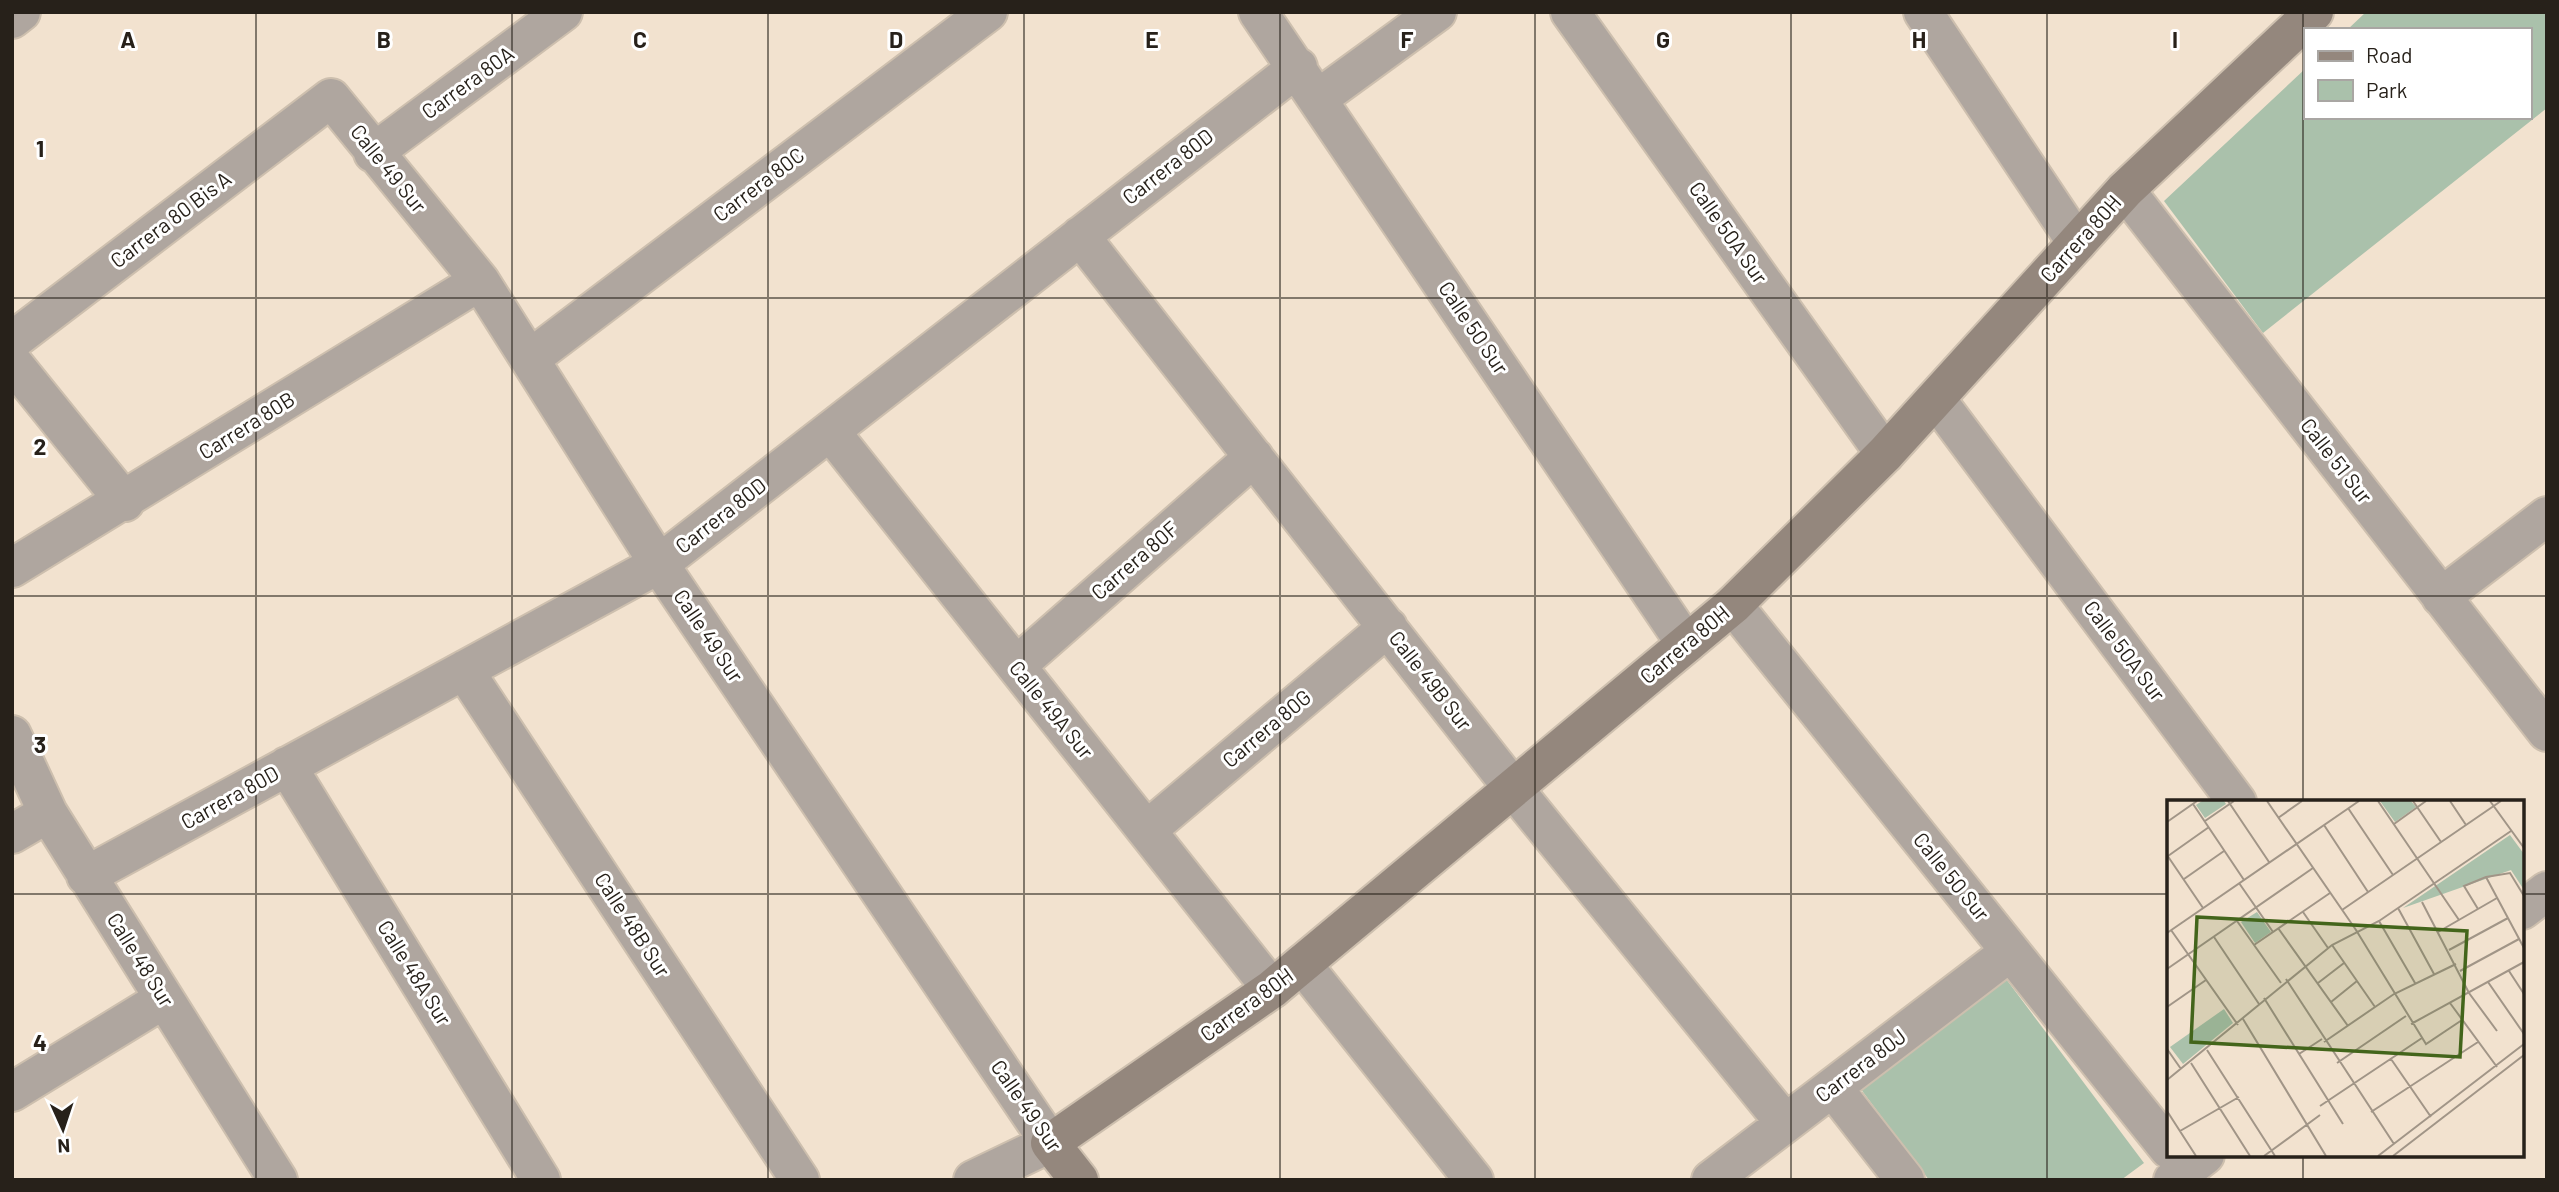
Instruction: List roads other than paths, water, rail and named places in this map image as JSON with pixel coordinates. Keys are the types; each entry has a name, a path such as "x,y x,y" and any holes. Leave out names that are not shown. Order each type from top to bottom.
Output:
{"street":[{"path":"12,19 21,12"},
{"name":"Carrera 80A","path":"373,153 564,12"},
{"name":"Carrera 80C","path":"531,358 988,12"},
{"name":"Calle 50 Sur","path":"1258,12 1319,98 1686,644"},
{"path":"1319,98 1437,12"},
{"name":"Calle 50A Sur","path":"1570,12 1885,454"},
{"path":"1923,12 2077,243"},
{"name":"Carrera 80H","path":"973,1180 1050,1143 1272,989 1733,604 1885,454 2125,190 2315,12"},
{"name":"Carrera 80D","path":"86,876 659,564 1298,67"},
{"name":"Calle 49 Sur","path":"331,98 373,153 480,281 659,564 1050,1143 1079,1180"},
{"name":"Carrera 80 Bis A","path":"12,341 331,98"},
{"name":"Calle 51 Sur","path":"2125,190 2547,732"},
{"name":"Calle 49B Sur","path":"1080,236 1513,788 1785,1123"},
{"name":"Carrera 80B","path":"12,568 125,502 480,281"},
{"path":"12,362 125,502"},
{"name":"Calle 50A Sur","path":"1936,399 2236,800"},
{"name":"Calle 49A Sur","path":"830,431 1272,989"},
{"name":"Carrera 80F","path":"1016,666 1254,457"},
{"path":"2441,597 2547,516"},
{"name":"Calle 50 Sur","path":"1733,604 2167,1145"},
{"name":"Carrera 80G","path":"1147,830 1388,627"},
{"name":"Calle 48B Sur","path":"464,670 800,1180"},
{"name":"Calle 48 Sur","path":"12,735 48,813 164,999 267,1176"},
{"name":"Calle 48A Sur","path":"287,766 541,1180"},
{"path":"12,834 48,813"},
{"path":"2524,908 2547,891"},
{"name":"Carrera 80J","path":"1710,1180 2011,952"},
{"path":"1303,964 1474,1180"},
{"path":"12,1092 164,999"},
{"path":"1833,1088 1905,1180"}]}
